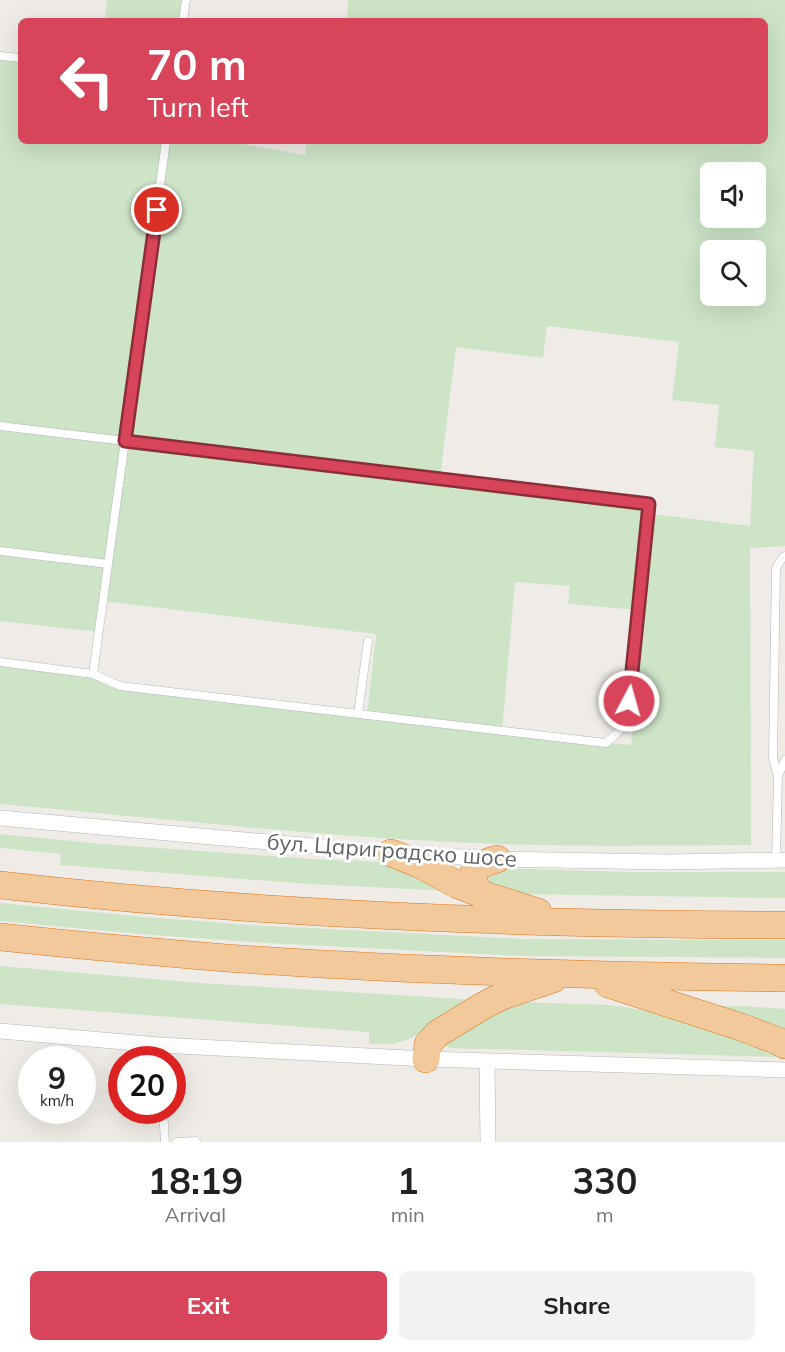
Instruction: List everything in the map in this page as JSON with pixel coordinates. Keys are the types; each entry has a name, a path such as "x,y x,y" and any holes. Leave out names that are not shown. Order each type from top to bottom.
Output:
{"highway":[{"path":"391,853 480,894 571,922"},
{"path":"480,894 474,886 473,873 480,865 497,858"},
{"path":"0,885 245,907 366,914 678,925 785,925"},
{"path":"678,925 785,911"},
{"path":"0,937 226,958 573,975 785,978"},
{"path":"426,1059 428,1044 437,1034 481,1007 500,997 573,975 741,1027 785,1045"}],"street":[{"name":"бул. Цариградско шосе","path":"0,818 391,853 666,862 781,860"},
{"path":"0,1031 114,1046"},
{"path":"186,1053 785,1070"},
{"path":"487,1062 488,1142"}],"lane":[{"path":"183,18 186,0"},
{"path":"0,56 18,58"},
{"path":"93,674 166,144"},
{"path":"0,426 649,504 627,724 606,743 120,686 93,674 0,662"},
{"path":"0,551 108,564"},
{"path":"781,860 781,794 773,758 776,568 785,556"},
{"path":"358,714 368,641"},
{"path":"778,776 785,760"},
{"path":"164,1124 165,1142"},
{"path":"177,1142 196,1141"}],"green space":[{"path":"107,0 186,0 183,18 105,18"},
{"path":"348,0 785,0 785,546 750,548 751,845 489,844 395,839 0,804 0,662 85,674 112,686 367,715 376,634 103,601 99,632 0,621 0,56 18,58 18,144 242,144 305,155 307,144 768,144 768,18 347,18","holes":["547,326 679,342 672,400 719,405 715,447 754,451 750,526 654,514 631,745 502,731 515,582 570,586 568,604 638,610 649,504 440,479 456,347 543,358"]},
{"path":"0,834 102,844 312,859 390,862 450,891 310,884 60,865 61,854 0,848"},
{"path":"490,868 631,872 785,872 785,898 516,894 493,891 484,872"},
{"path":"0,903 251,925 524,939 785,940 785,958 522,956 251,942 0,921"},
{"path":"0,966 200,983 463,999 468,1002 461,1009 412,1038 393,1044 369,1044 369,1032 0,1004"},
{"path":"519,1002 609,1005 645,1010 742,1035 781,1057 448,1048 444,1045 444,1042"},
{"path":"714,1006 785,1009 785,1035"}],"route":[{"path":"157,210 125,441 649,504 629,701"}]}
